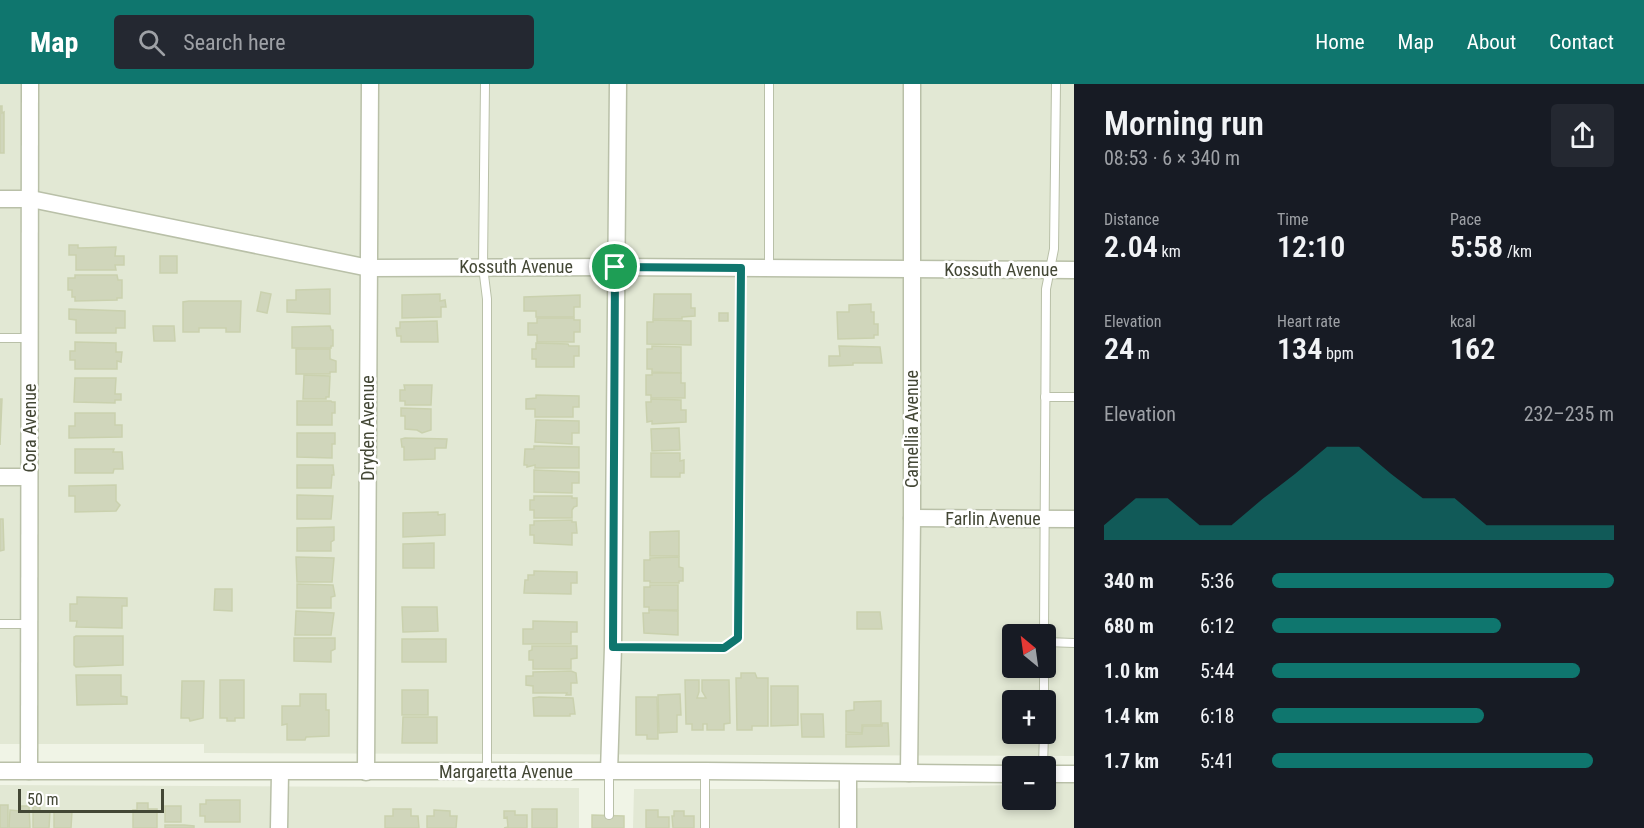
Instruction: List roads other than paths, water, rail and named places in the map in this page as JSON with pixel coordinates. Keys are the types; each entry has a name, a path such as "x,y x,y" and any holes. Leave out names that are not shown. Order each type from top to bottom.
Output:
{"street":[{"name":"Cora Avenue","path":"29,771 30,84"},
{"name":"Dryden Avenue","path":"366,772 370,84"},
{"path":"609,772 613,647 618,84"},
{"name":"Camellia Avenue","path":"909,773 912,518 912,84"},
{"name":"Kossuth Avenue","path":"0,199 31,199 369,268 1074,270"},
{"path":"0,477 29,477"},
{"name":"Farlin Avenue","path":"912,518 1074,519"},
{"name":"Margaretta Avenue","path":"0,771 705,771 1002,774"},
{"path":"279,828 280,772"},
{"path":"848,773 848,828"},
{"path":"1056,774 1074,774"}],"lane":[{"path":"484,84 483,267 487,299 487,772"},
{"path":"769,84 769,268"},
{"path":"1044,624 1046,289 1054,249 1056,84"},
{"path":"613,647 724,648 738,638 741,268"},
{"path":"0,338 30,338"},
{"path":"1045,397 1074,397"},
{"path":"0,624 29,624"},
{"path":"1056,642 1074,643"},
{"path":"705,771 705,828"},
{"path":"609,772 609,815"}]}
